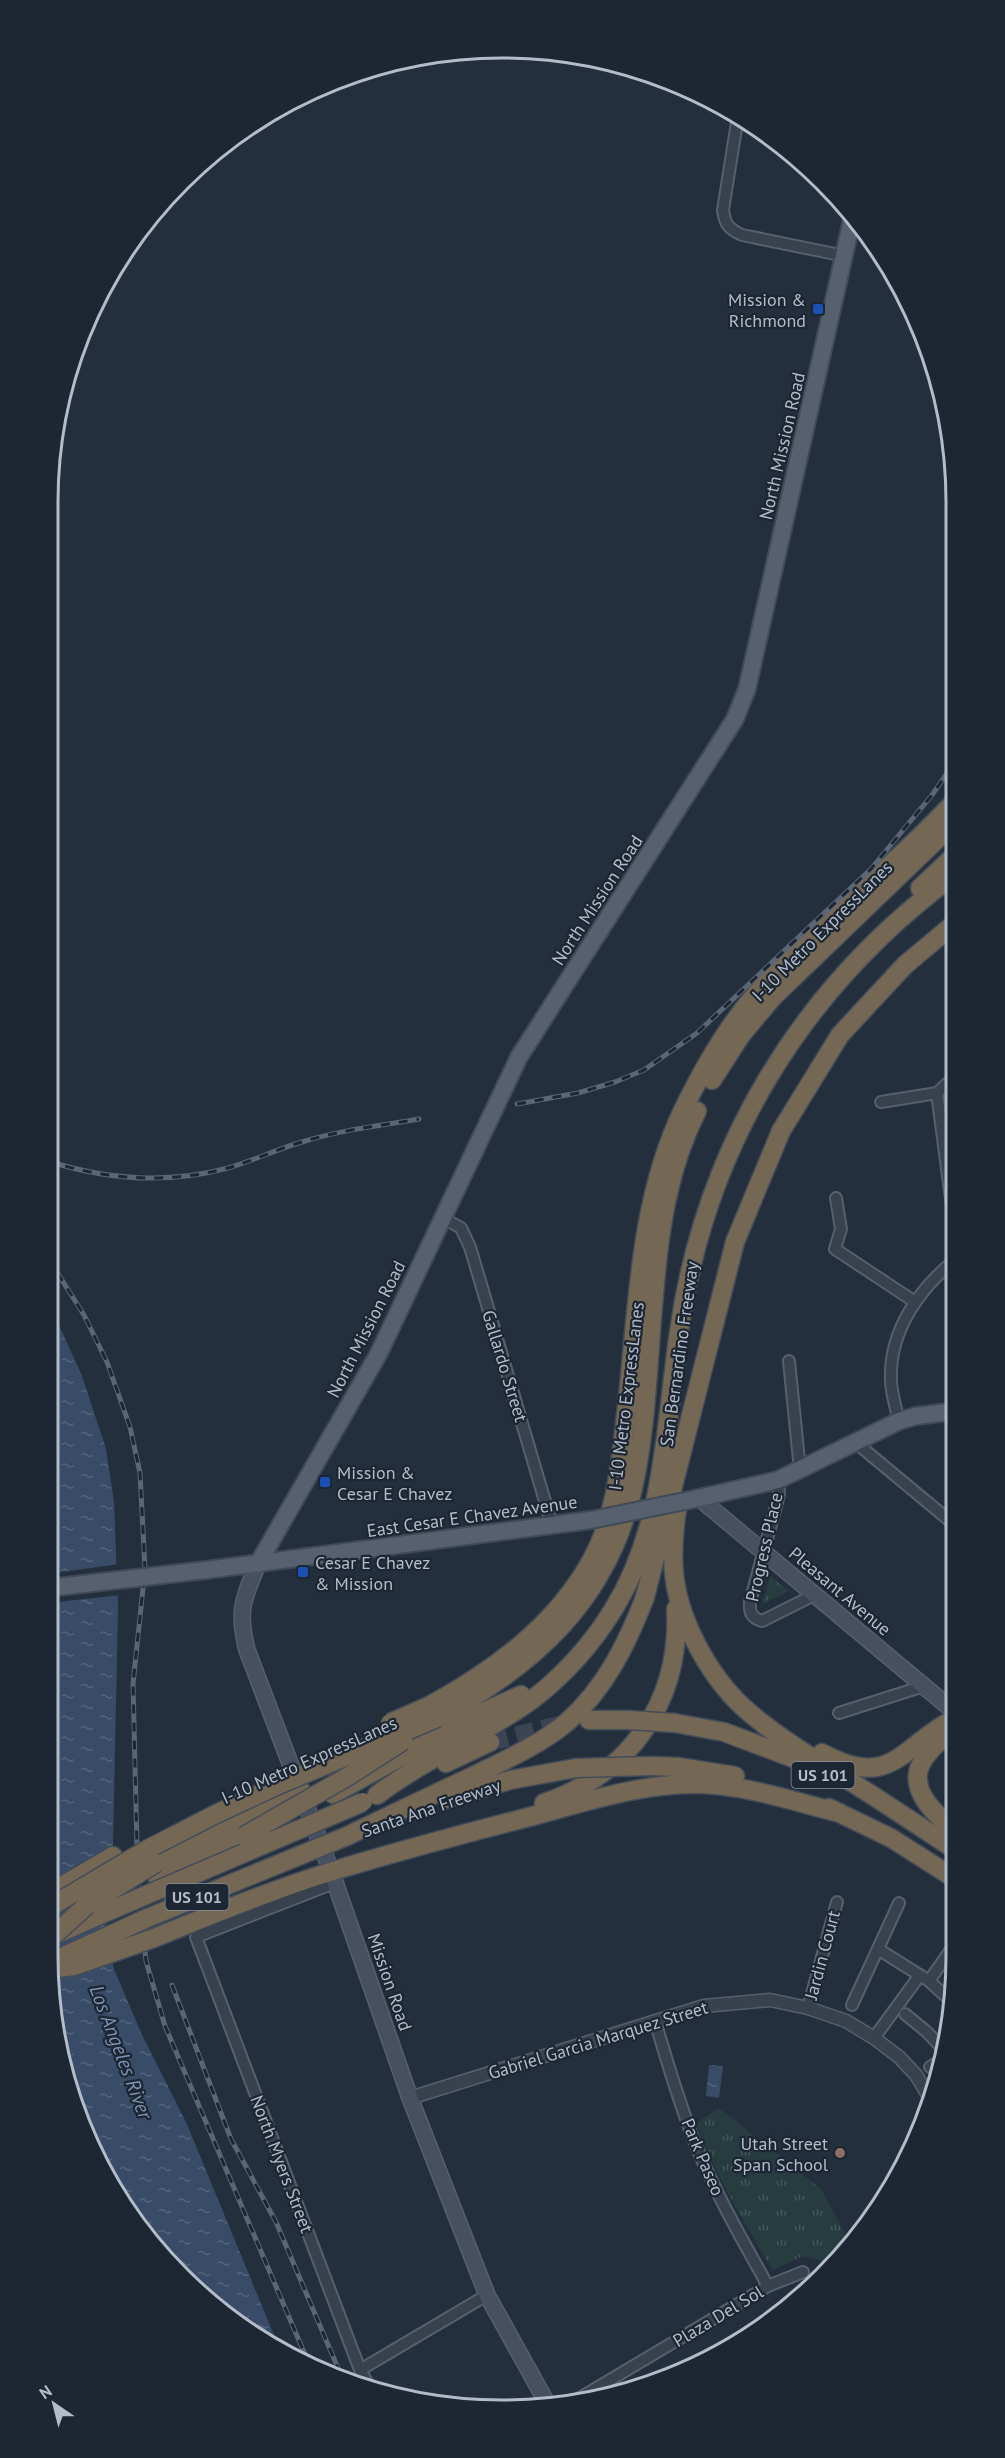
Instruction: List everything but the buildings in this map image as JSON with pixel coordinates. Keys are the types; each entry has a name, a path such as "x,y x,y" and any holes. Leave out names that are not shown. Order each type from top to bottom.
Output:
{"highway":[{"name":"I-10 Metro ExpressLanes","path":"58,1902 146,1850 216,1814 433,1712 536,1630 574,1587 591,1560 604,1532 623,1447 645,1238 652,1198 664,1155 682,1112 703,1070 755,995 783,964 946,810"},
{"name":"I-10 Metro ExpressLanes","path":"58,1888 133,1845 219,1800 488,1688 535,1654 571,1617 598,1580 608,1559 632,1490 640,1449 658,1241 665,1203 678,1157 693,1119 714,1075 741,1035 773,997 946,831"},
{"path":"714,1189 718,1167 734,1122 762,1067 788,1026 816,988 846,957 946,863"},
{"name":"San Bernardino Freeway","path":"370,1799 405,1774 492,1725 532,1699 585,1648 614,1609 626,1587 647,1535 661,1476 677,1341 688,1279 714,1189 752,1104 802,1025 841,976 885,932 946,882"},
{"name":"San Bernardino Freeway","path":"691,1415 735,1242 781,1131 840,1035 905,965 946,931"},
{"path":"58,1968 74,1966 154,1938 257,1897 333,1877 556,1799 599,1776 634,1743 655,1716 673,1668 678,1636 674,1530 691,1415"},
{"path":"347,1836 512,1757 543,1739 566,1723 599,1686 631,1635 645,1597 691,1415"},
{"path":"674,1574 686,1621 703,1656 728,1690 749,1713 785,1741 946,1844"},
{"path":"307,1809 481,1713 516,1698 541,1683 585,1648"},
{"path":"102,1914 158,1879 244,1836 347,1777 433,1712"},
{"path":"749,1713 830,1758 868,1767 882,1766 898,1760 937,1727 946,1724"},
{"name":"US 101","path":"589,1720 675,1723 724,1732 806,1763 946,1853"},
{"path":"946,1736 926,1755 918,1782 920,1793 925,1801 946,1822"},
{"name":"Santa Ana Freeway","path":"58,1934 370,1799 490,1742"},
{"name":"Santa Ana Freeway","path":"58,1959 145,1918 347,1836 366,1833 456,1795 510,1780 576,1768 679,1767 733,1775 778,1787 840,1813 891,1838 946,1873"},
{"path":"423,1845 629,1791 671,1785 715,1785 748,1790 840,1813"},
{"path":"58,1931 87,1905 156,1863 300,1789"}],"main road":[{"name":"North Mission Road","path":"258,1564 379,1353 525,1048 735,719 747,689 851,227"},
{"name":"East Cesar E Chavez Avenue","path":"58,1587 258,1564 591,1520 778,1479 899,1421 916,1416 946,1412"},
{"name":"Pleasant Avenue","path":"695,1499 764,1552 946,1705"},
{"name":"Mission Road","path":"258,1564 242,1602 243,1633 333,1877 410,2098 487,2295 544,2398"}],"street":[{"path":"736,125 723,210 725,223 730,230 742,235 845,256"},
{"path":"881,1102 937,1093 946,1084"},
{"path":"937,1093 946,1161"},
{"path":"836,1198 841,1229 835,1249 915,1302"},
{"name":"Gallardo Street","path":"443,1218 461,1228 470,1247 552,1525"},
{"path":"899,1421 891,1383 891,1368 903,1323 915,1302 946,1268"},
{"path":"789,1362 800,1470"},
{"path":"855,1442 946,1518"},
{"name":"Progress Place","path":"778,1479 779,1495 749,1611 754,1619 762,1621 814,1595"},
{"path":"838,1713 924,1686"},
{"name":"North Myers Street","path":"333,1877 196,1937 364,2377"},
{"name":"Jardin Court","path":"808,2008 837,1902"},
{"path":"852,2005 899,1903"},
{"path":"878,1949 929,1981 945,1995"},
{"path":"929,1981 946,1957"},
{"path":"874,2037 920,1975"},
{"name":"Gabriel Garcia Marquez Street","path":"410,2098 704,2006 738,2001 771,2000 808,2008 846,2021 874,2037 899,2057 916,2075 925,2090"},
{"path":"905,2014 938,2043"},
{"name":"Park Paseo","path":"655,2021 696,2147 712,2183 768,2286"},
{"name":"Plaza Del Sol","path":"593,2390 768,2286 803,2272"},
{"path":"360,2370 487,2295"}],"green space":[{"path":"770,1576 789,1591 762,1605"},
{"path":"719,2108 821,2189 846,2236 823,2261 803,2256 773,2270 721,2180 696,2123"}],"water":[{"name":"Los Angeles River","path":"58,1324 82,1376 106,1449 114,1503 118,1606 113,1844 106,1931 114,1969 142,2035 186,2122 275,2337 232,2308 210,2289 169,2248 133,2202 104,2152 92,2125 67,2042 59,1985 58,1956"},
{"path":"709,2065 723,2066 719,2098 706,2096"}],"pier":[{"path":"119,1564 121,1595 58,1602 58,1573"}],"tunnel":[{"path":"490,1742 567,1723"}],"railway":[{"path":"517,1104 578,1093 615,1082 644,1070 697,1033 871,869 946,775"},
{"path":"58,1164 115,1176 138,1178 183,1176 228,1168 331,1134 419,1119"},
{"path":"58,1274 84,1315 107,1362 130,1427 140,1473 145,1569 133,1684 138,1887 146,1961 165,2026 304,2353"},
{"path":"172,1985 231,2139 276,2222 338,2368"}],"place":[{"name":"Mission & Richmond","path":"818,309"},
{"name":"Mission & Cesar E Chavez","path":"325,1482"},
{"name":"Cesar E Chavez & Mission","path":"303,1572"},
{"name":"Utah Street Span School","path":"840,2153"}]}
